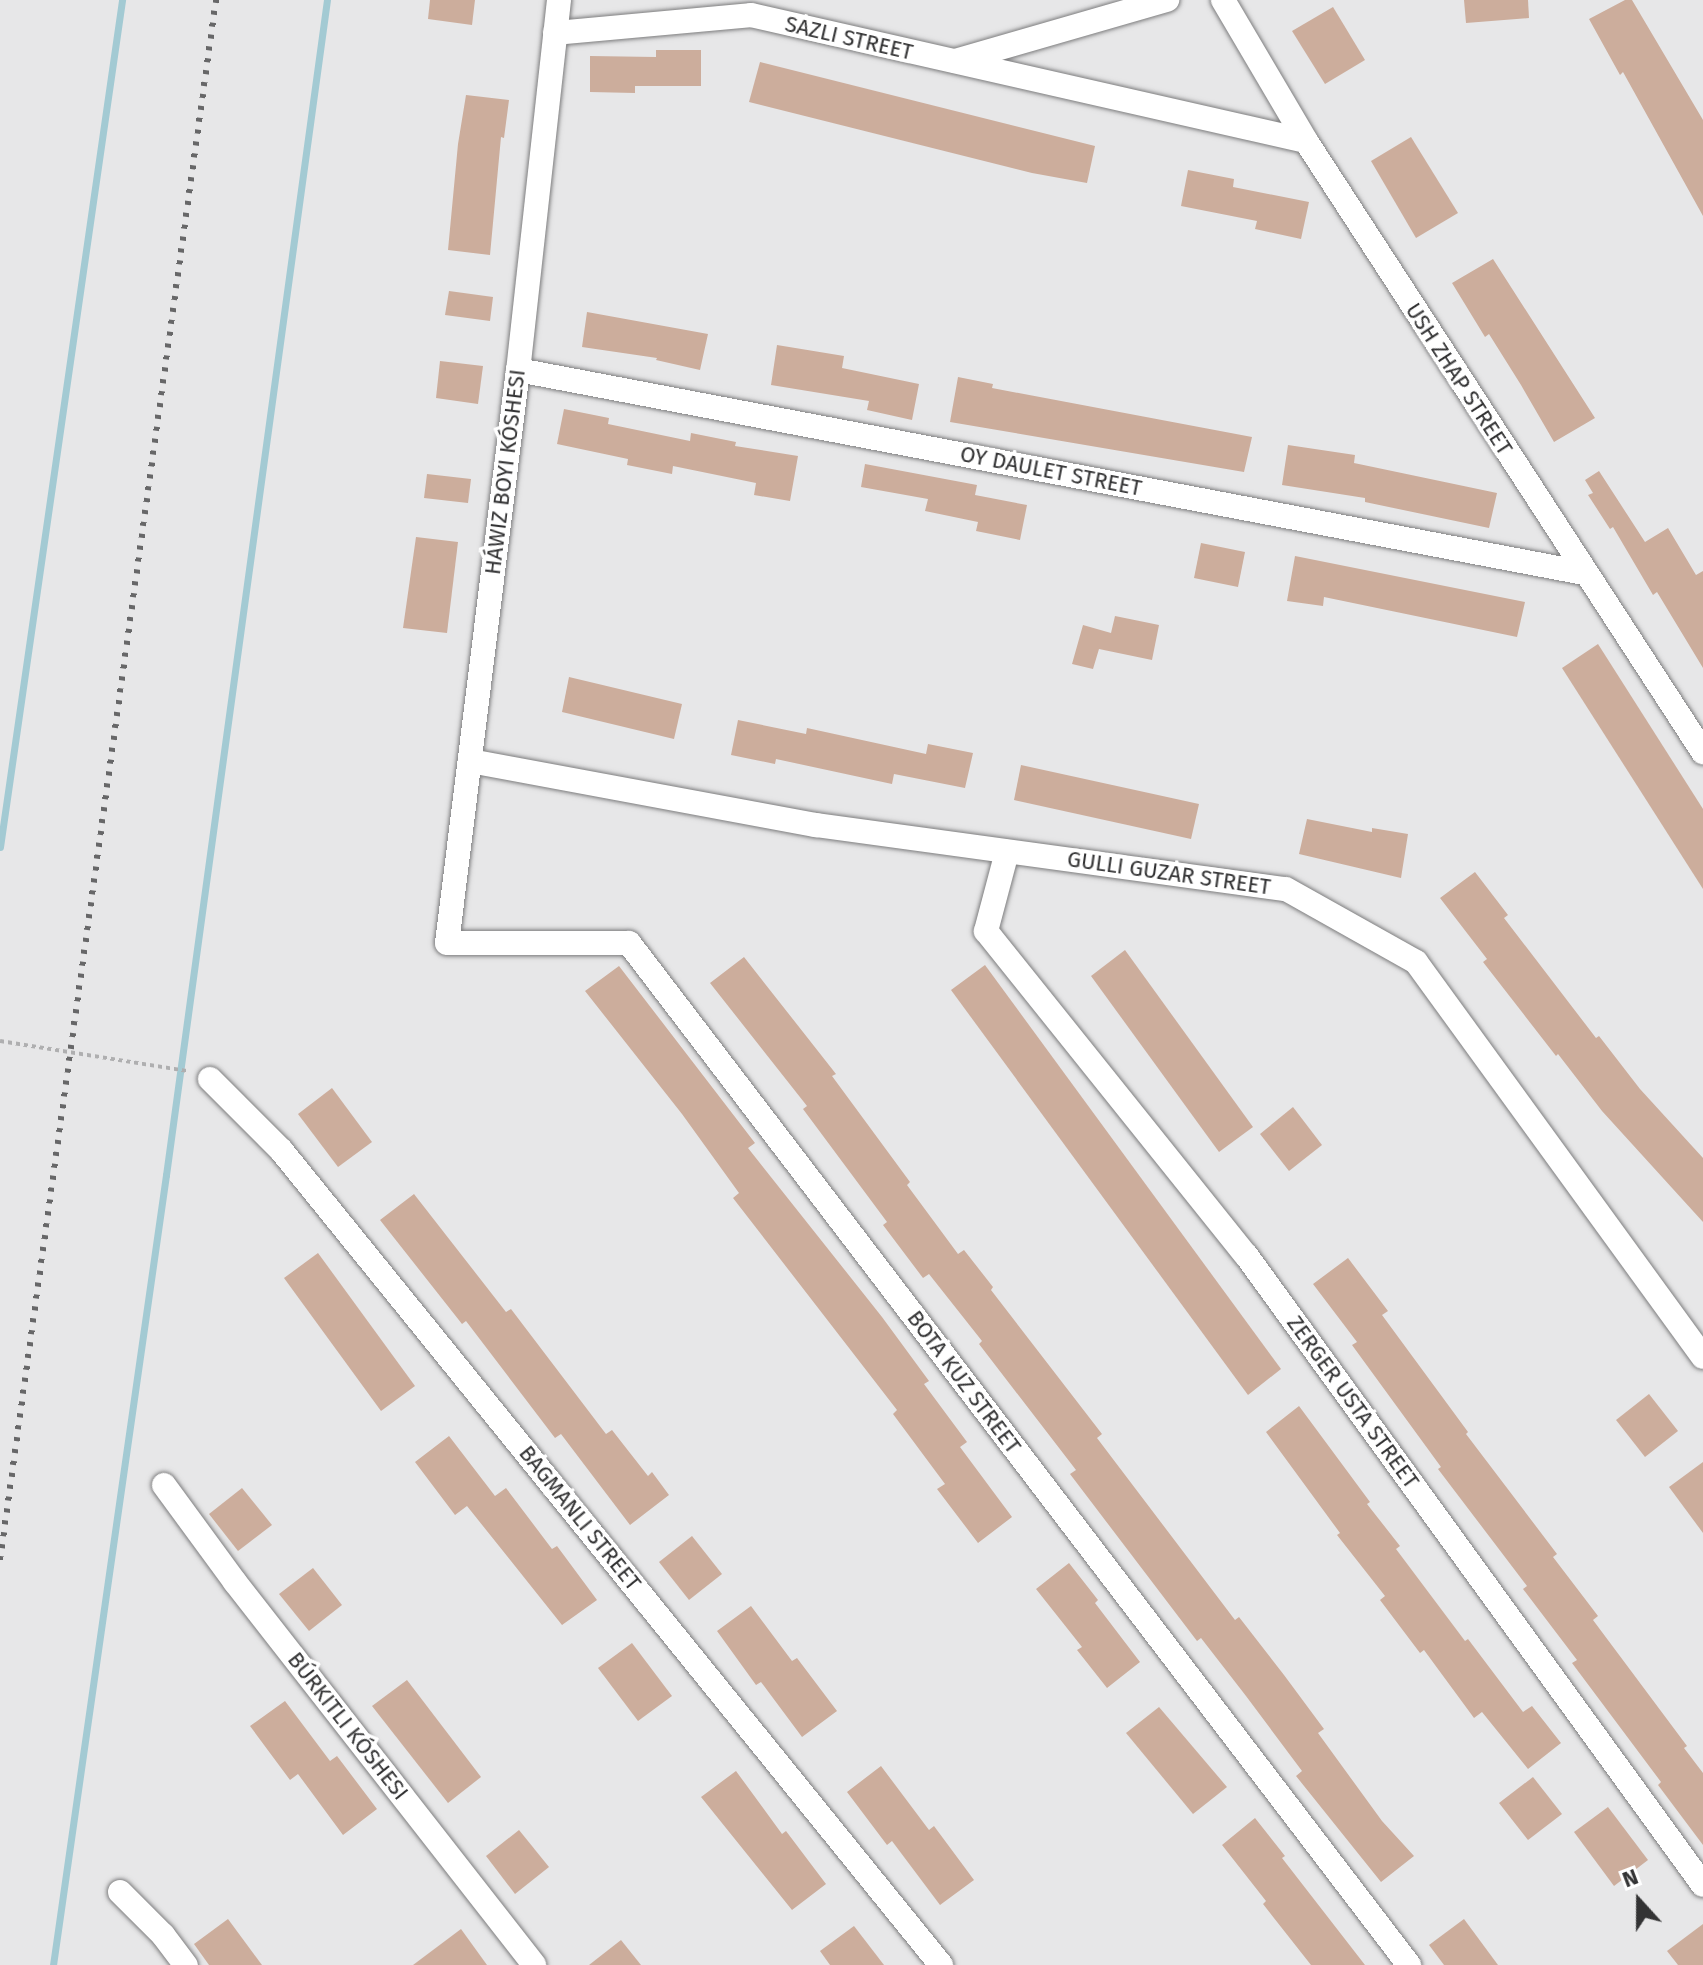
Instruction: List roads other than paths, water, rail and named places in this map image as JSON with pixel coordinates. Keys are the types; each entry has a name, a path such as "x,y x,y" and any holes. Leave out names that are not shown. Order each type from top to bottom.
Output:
{"street":[{"path":"470,761 559,0"},
{"name":"SAZLI STREET","path":"953,61 1167,0"},
{"name":"USH ZHAP STREET","path":"1223,0 1306,141 1703,752"},
{"name":"SAZLI STREET","path":"555,33 751,15 1306,141"},
{"name":"OY DAULET STREET","path":"518,370 1584,573"},
{"name":"GULLI GUZAR STREET","path":"470,761 816,825 1286,889 1416,962 1703,1357"},
{"name":"BOTA KUZ STREET","path":"470,761 447,943 629,943 1409,1965"},
{"name":"ZERGER USTA STREET","path":"1007,852 986,931 1246,1255 1703,1885"},
{"name":"BAGMANLI STREET","path":"210,1079 281,1150 941,1965"},
{"name":"BÚRKITLI KÓSHESI","path":"164,1485 235,1582 534,1965"},
{"path":"120,1892 163,1935 186,1965"}],"waterway":[{"path":"0,847 122,0"},
{"path":"53,1965 166,1175 327,0"}],"railway":[{"path":"0,1560 216,0"}]}
